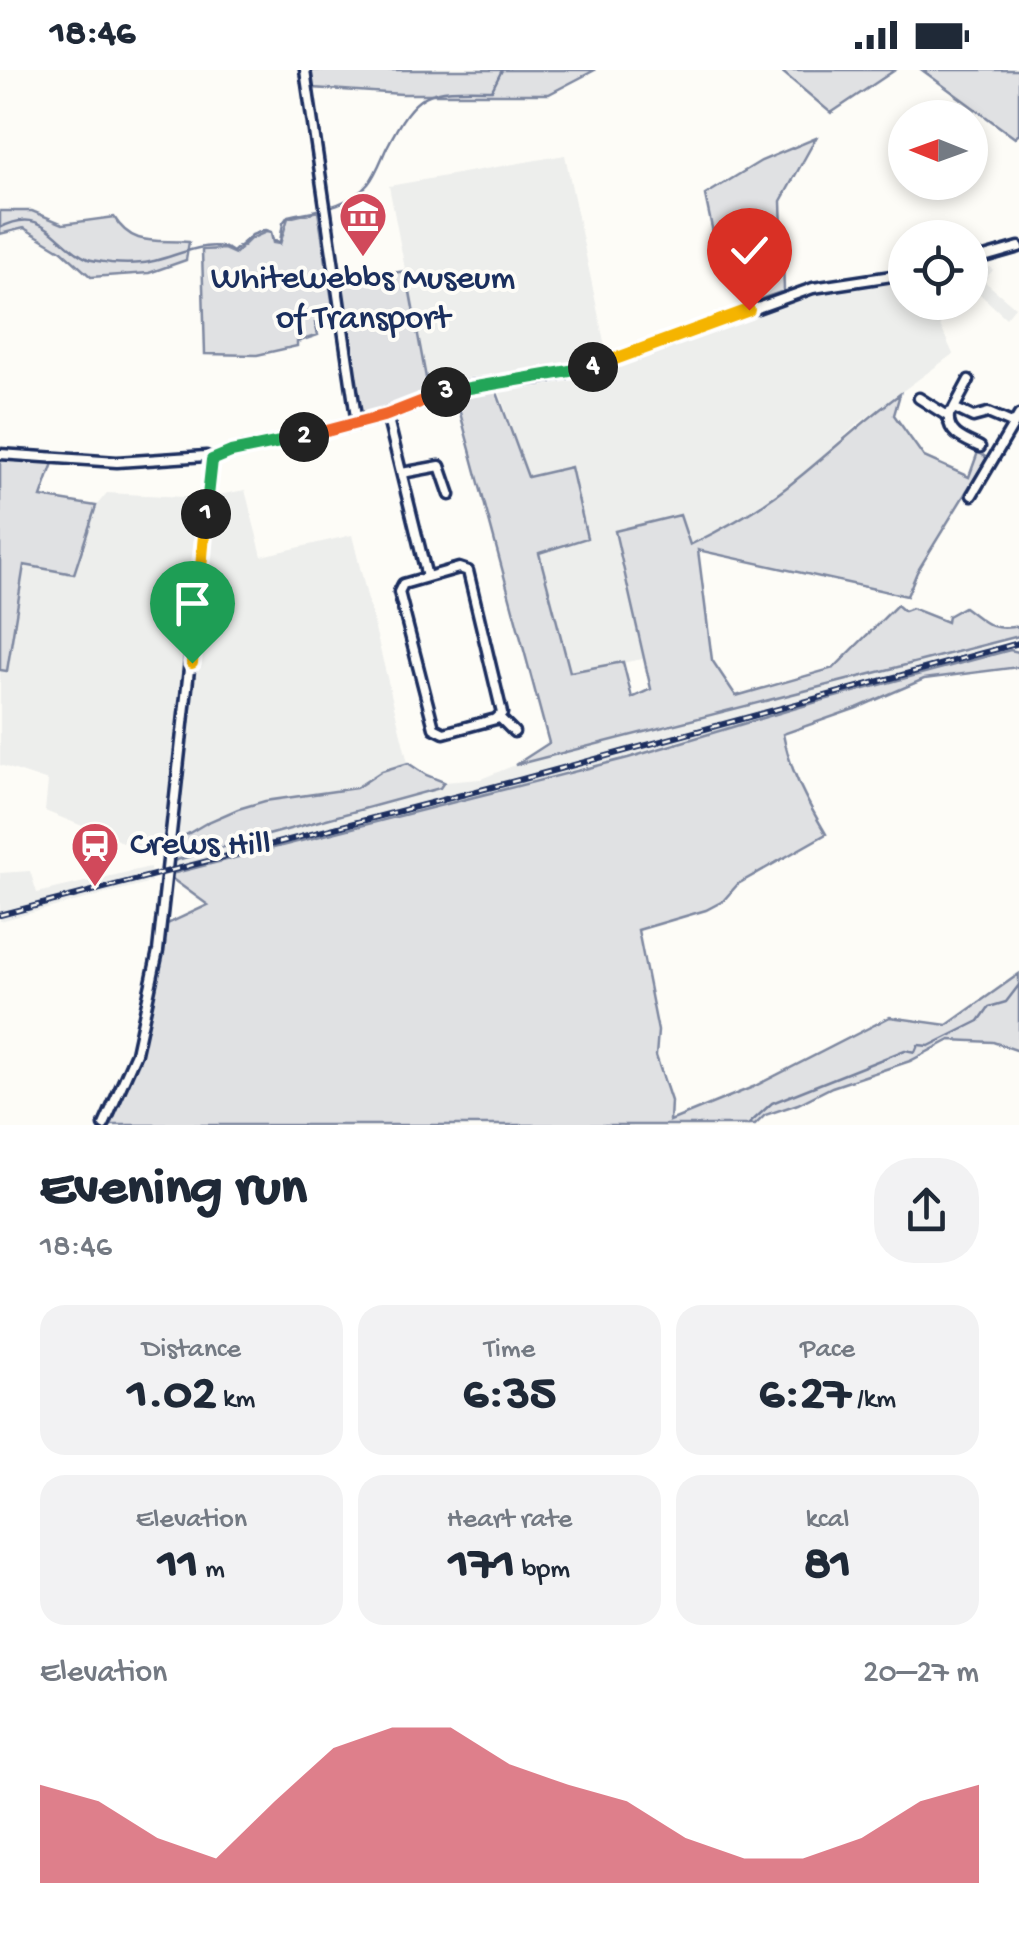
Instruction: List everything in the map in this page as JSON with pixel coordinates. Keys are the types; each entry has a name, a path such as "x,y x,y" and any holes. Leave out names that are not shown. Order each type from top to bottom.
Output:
{"street":[{"path":"304,70 357,424"},
{"path":"988,256 1019,247"},
{"path":"211,462 231,452 357,424 471,386 540,378 612,361 813,288 888,277"},
{"path":"968,380 951,412 949,426 980,447"},
{"path":"920,398 951,412 973,417 988,413 1014,424"},
{"path":"387,415 428,577"},
{"path":"972,495 1019,415"},
{"path":"0,454 117,462 206,456 211,462 158,952 136,1053 104,1125"},
{"path":"402,473 444,464 450,496"},
{"path":"463,568 468,571 502,713 500,718 439,732 434,728 400,587 463,568"},
{"path":"500,718 514,732"}],"shaded area":[{"path":"310,70 595,70 549,94 402,94 313,88"},
{"path":"780,70 895,70 831,113"},
{"path":"922,70 1019,70 1019,134 1015,138 988,118 988,100 963,100"},
{"path":"816,138 781,201 784,291 752,302 740,267 721,270 705,195 761,161"},
{"path":"565,155 607,356 792,289 888,272 888,320 938,320 953,354 859,423 795,481 725,528 689,545 615,531 643,659 570,672 539,552 570,467 528,477 495,378 429,394 389,186"},
{"path":"0,211 32,211 63,224 114,217 138,238 189,242 186,260 149,273 91,277 62,251 24,228 0,234"},
{"path":"318,211 335,319 315,323 318,335 297,342 297,346 257,355 205,354 202,250 224,249 235,254 250,239 266,232 271,233 273,243 280,244 288,218"},
{"path":"406,271 429,394 362,417 339,281"},
{"path":"988,284 1015,307 1006,318 988,302"},
{"path":"495,387 528,477 571,467 587,538 539,553 570,672 623,662 632,698 651,689 615,531 680,515 690,545 772,498 900,394 894,415 924,457 969,477 978,452 987,458 917,572 907,596 698,550 712,660 736,696 834,668 897,605 904,611 912,608 947,622 948,616 964,607 994,627 1019,626 1019,636 515,765 549,743 455,394"},
{"path":"0,458 53,463 41,497 96,506 74,574 24,565 7,671 0,670"},
{"path":"245,490 262,556 352,535 408,763 382,771 356,788 265,801 238,809 174,842 213,496"},
{"path":"107,493 203,498 167,836 135,847 45,811 48,781 0,765 0,670 7,670 24,565 74,574 96,506"},
{"path":"997,645 1001,653 628,758 171,874 173,861 440,788 444,782 481,779 515,765"},
{"path":"1010,650 1019,652 1019,667 924,679 783,734 800,786 826,834 738,884 723,901 706,910 638,930 658,1031 656,1056 671,1101 670,1121 753,1087 890,1017 947,1025 1019,974 1019,1051 993,1042 950,1040 910,1061 765,1115 755,1125 108,1125 148,1023 167,924 208,905 171,878 171,874 628,758"},
{"path":"408,763 444,782 440,788 173,861 174,842 238,809 265,801 356,788 382,771"},
{"path":"150,867 151,882 0,921 0,873 30,871 37,893"}],"waterway":[{"path":"0,228 15,222 39,223 88,259 119,264 153,261 201,247 233,252 252,235 265,230 271,232 273,241 280,242 288,216 341,203 368,184 397,129 416,103 438,92 492,90 502,70"},
{"path":"748,1125 772,1103 905,1050 915,1052 918,1045 929,1046 979,1021 989,1007 1006,1002 1019,985"}],"railway":[{"path":"0,915 519,780 1019,643"}],"place":[{"name":"Whitewebbs Museum of Transport","path":"363,258"},
{"name":"Crews Hill","path":"95,888"}],"route":[{"path":"192,663 212,460 357,424 471,386 593,367 749,310"}]}
